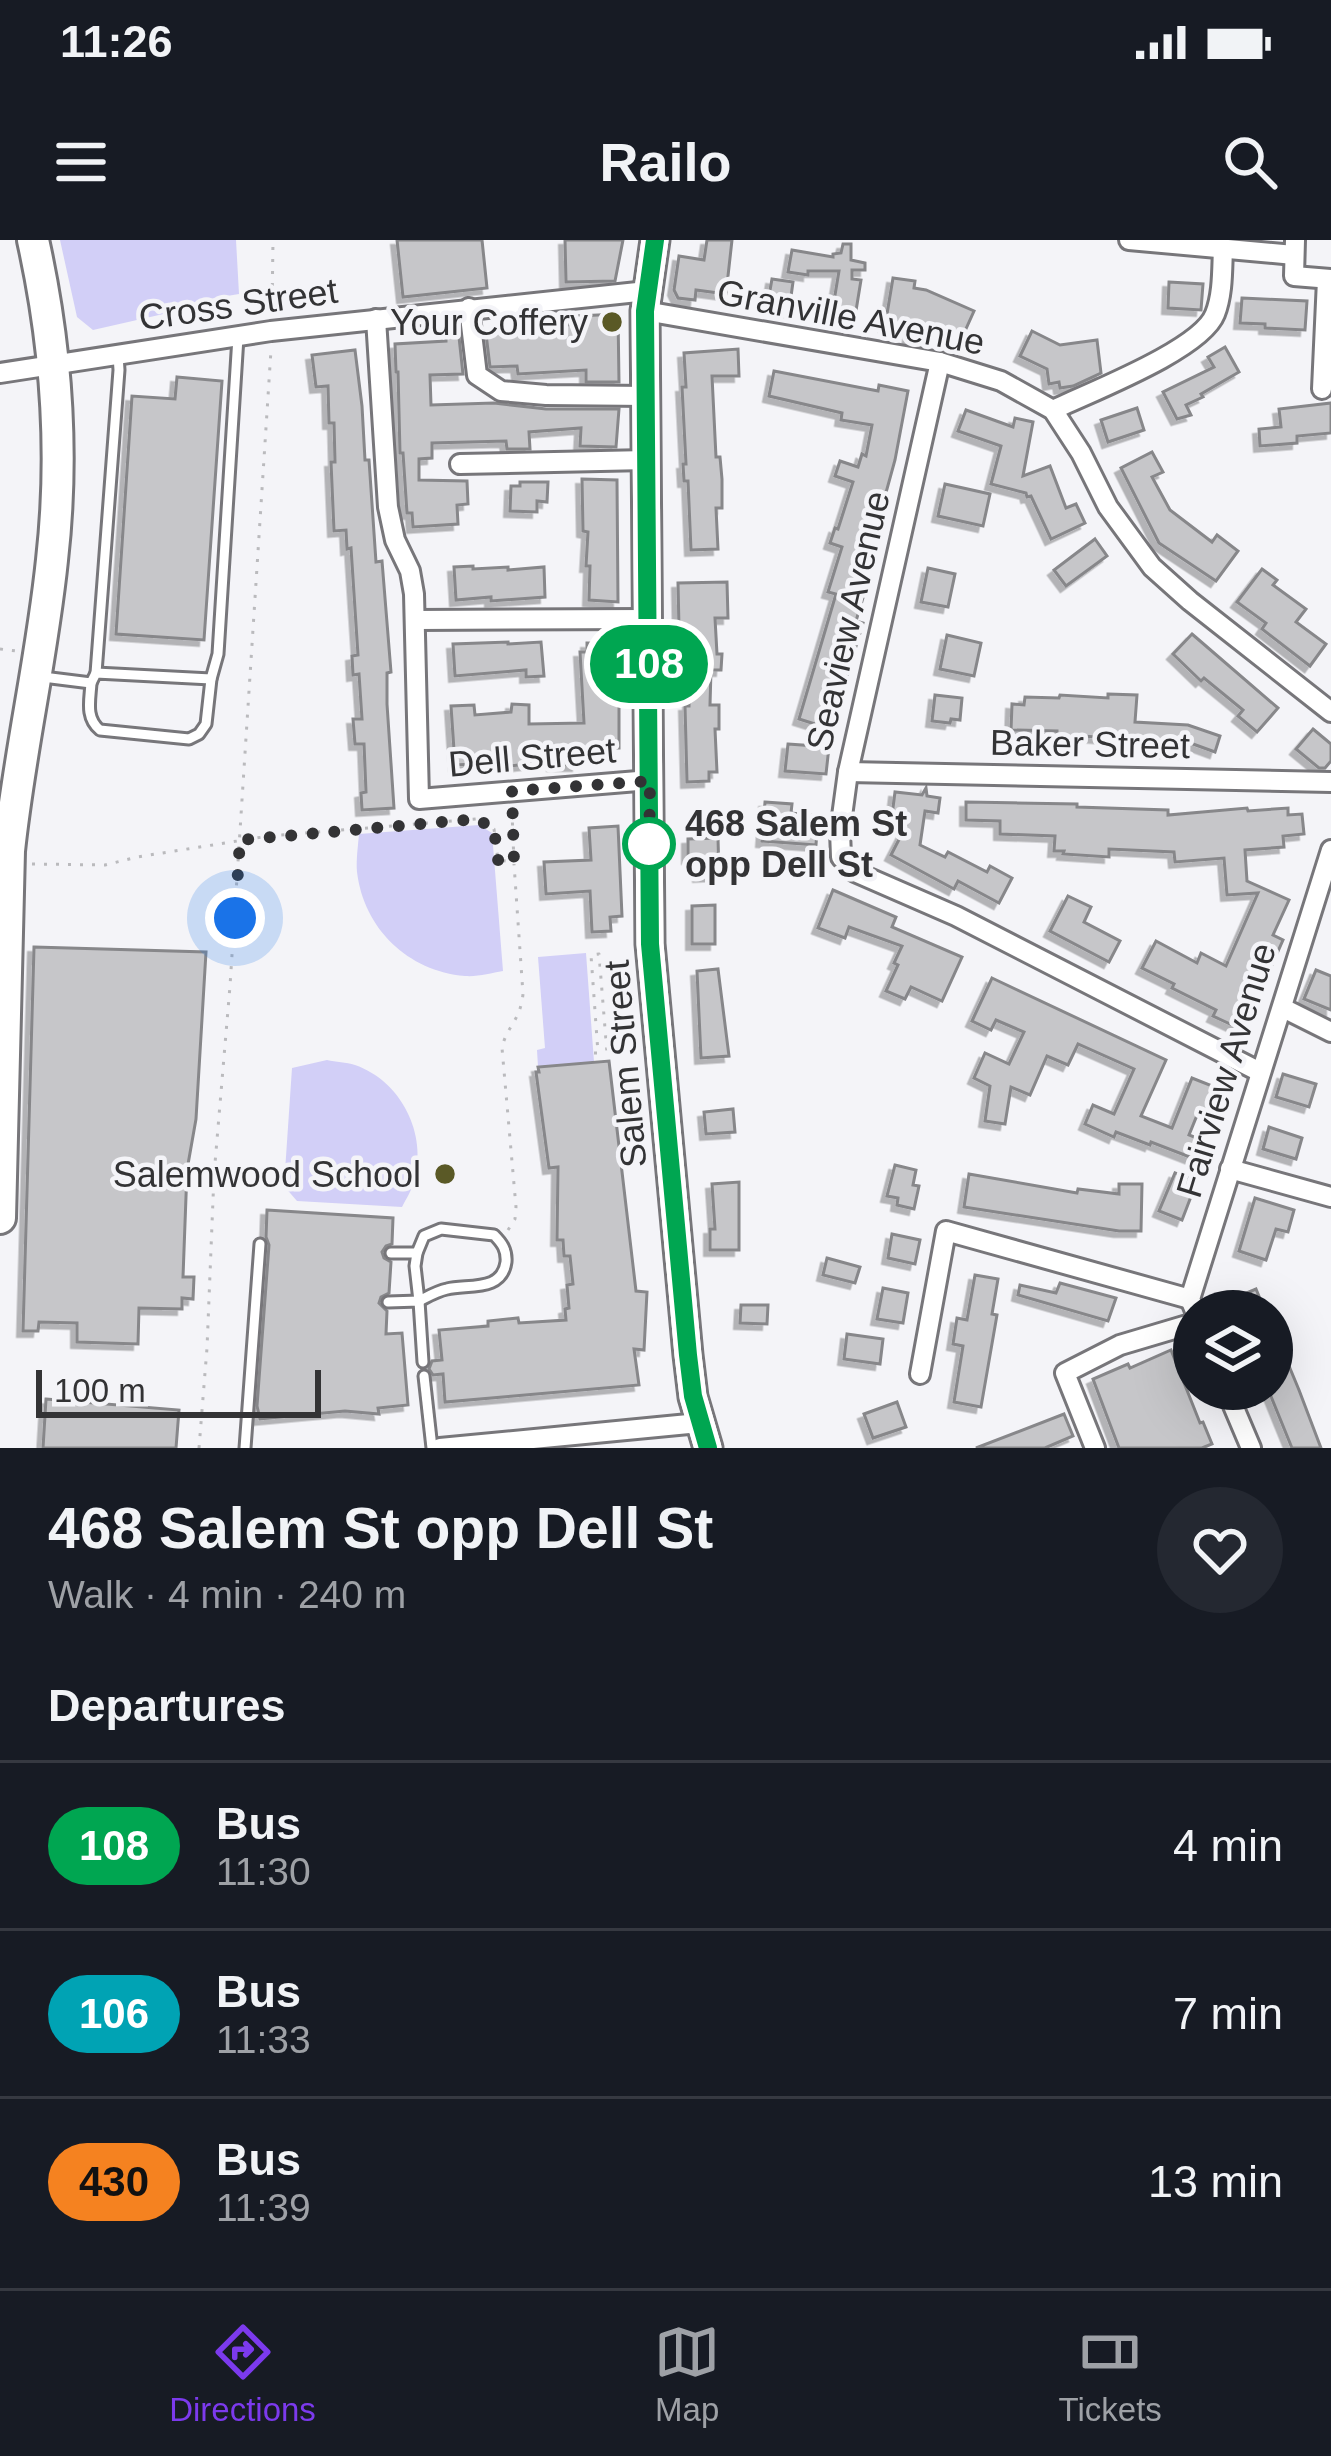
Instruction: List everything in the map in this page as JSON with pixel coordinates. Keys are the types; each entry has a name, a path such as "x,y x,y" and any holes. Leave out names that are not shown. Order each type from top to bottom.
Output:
{"main road":[{"path":"0,1218 3,920 14,801 55,534 53,363 33,240"},
{"name":"Salem Street","path":"655,240 646,301 650,944 686,1335 703,1436"}],"street":[{"path":"1129,240 1294,248 1294,276 1329,279 1322,389"},
{"path":"1053,410 1181,348 1205,331 1218,304 1223,248"},
{"name":"Cross Street","path":"0,374 272,331 469,308 646,301"},
{"name":"Granville Avenue","path":"646,301 940,362 1001,380 1053,410 1108,507 1153,567 1331,712"},
{"path":"469,308 477,375 501,391 647,396"},
{"path":"376,319 388,507 395,540 413,582 416,620 649,619"},
{"name":"Seaview Avenue","path":"940,362 848,772 841,857 856,872 956,916 1260,1072"},
{"path":"460,464 647,460"},
{"name":"Dell Street","path":"416,620 419,799 650,781"},
{"name":"Baker Street","path":"848,772 1331,782"},
{"name":"Fairview Avenue","path":"1197,1290 1230,1169 1331,850"},
{"path":"1282,1008 1331,1032"},
{"path":"1230,1169 1331,1197"},
{"path":"920,1374 946,1231 1173,1299"},
{"path":"1095,1448 1065,1373 1120,1345 1173,1329"},
{"path":"1235,1410 1251,1448"},
{"path":"436,1448 703,1436"}],"lane":[{"path":"118,353 89,714 100,730 189,739 206,724 218,654 238,336"},
{"path":"35,676 211,679"},
{"path":"388,1302 418,1301 444,1289 492,1282 500,1277 506,1256 500,1240 484,1233 441,1229 424,1236 416,1253 418,1301 423,1362"},
{"path":"245,1448 262,1244 246,1243"},
{"path":"391,1253 416,1253"},
{"path":"424,1376 436,1448"}],"path":[{"path":"199,1448 270,364 273,240"},
{"path":"500,1240 512,1226 516,1207 502,1048 524,994 512,791"},
{"path":"9,863 106,865 240,840 477,819 494,829 498,860 514,862"},
{"path":"593,1053 598,1053 591,955 598,954 607,1053 633,1050"},
{"path":"205,1366 216,1366"}],"shaded area":[{"path":"60,240 236,240 239,294 93,330 77,317"},
{"path":"479,825 492,833 503,971 465,976 425,966 379,929 361,893 359,834"},
{"path":"586,953 594,1062 538,1067 537,1050 545,1048 538,957"},
{"path":"327,1060 371,1073 386,1083 407,1111 414,1128 417,1163 402,1207 297,1201 284,1186 292,1068"}],"building":[{"path":"397,240 482,240 487,288 403,297"},
{"path":"565,240 623,240 615,281 566,282"},
{"path":"707,240 732,240 726,294 696,290 695,300 678,298 674,290 679,256 704,260"},
{"path":"843,244 851,244 851,260 865,263 865,270 852,270 852,279 861,280 854,323 831,319 839,271 788,272 792,250 833,257 841,253"},
{"path":"893,278 915,281 914,288 974,311 960,342 928,328 925,343 908,341 910,330 885,326"},
{"path":"772,279 793,282 789,311 767,307"},
{"path":"1169,282 1203,284 1201,310 1168,308"},
{"path":"1242,298 1307,301 1305,330 1240,323"},
{"path":"618,314 619,382 586,382 586,370 518,374 517,366 490,367 486,334 578,324 578,316"},
{"path":"1032,331 1060,345 1097,340 1101,373 1073,386 1049,384 1047,369 1020,356"},
{"path":"446,337 459,337 463,374 430,375 431,405 619,409 616,447 580,446 581,428 529,432 530,449 507,449 506,441 432,443 432,458 419,459 419,480 467,481 468,504 457,505 458,524 413,527 400,453 395,344 446,341"},
{"path":"1225,347 1239,372 1186,405 1191,415 1177,419 1163,392 1214,367 1208,357"},
{"path":"738,349 739,376 712,376 716,457 720,457 722,479 722,508 716,508 718,549 691,550 683,464 684,353"},
{"path":"355,350 376,562 382,561 391,672 387,673 387,704 394,808 362,810 364,744 355,744 353,719 362,719 359,674 353,675 352,656 358,655 351,548 347,549 346,530 334,531 334,423 329,423 328,386 316,387 312,355"},
{"path":"774,371 878,391 879,385 908,391 895,460 863,576 869,578 856,621 863,623 831,729 799,719 836,594 828,592 842,547 830,543 853,482 835,476 840,461 858,467 862,454 866,456 872,425 769,396"},
{"path":"177,377 222,381 204,640 116,634 132,396 175,399"},
{"path":"1331,403 1331,433 1297,436 1297,443 1260,446 1259,429 1281,427 1279,409"},
{"path":"1137,408 1144,430 1108,442 1101,420"},
{"path":"966,410 1013,427 1015,418 1033,422 1023,476 1050,466 1066,508 1076,504 1085,523 1051,539 1031,496 991,484 1001,446 958,431"},
{"path":"1152,452 1163,472 1152,477 1170,510 1212,542 1217,535 1238,551 1216,581 1159,543 1121,468"},
{"path":"582,479 617,480 618,602 589,600"},
{"path":"520,482 548,482 547,502 537,501 537,512 510,511 511,486 520,486"},
{"path":"945,484 990,494 983,526 938,516"},
{"path":"1095,539 1107,556 1066,586 1054,570"},
{"path":"454,567 544,567 545,597 456,600"},
{"path":"928,568 955,574 948,607 921,602"},
{"path":"1262,569 1277,580 1273,585 1306,609 1296,622 1326,644 1310,666 1262,629 1266,623 1237,602"},
{"path":"727,582 728,618 715,618 721,670 711,670 710,705 719,705 717,772 709,772 709,781 687,782 685,706 689,706 691,643 676,643 678,583"},
{"path":"1192,634 1278,708 1257,732 1238,716 1243,710 1173,654"},
{"path":"947,635 981,643 974,676 940,669"},
{"path":"541,642 544,676 526,677 526,670 455,676 453,644"},
{"path":"587,643 619,644 619,748 577,748 577,765 553,765 553,761 492,768 492,763 455,765 451,706 474,705 475,715 511,712 512,704 529,705 529,724 584,723 580,652 587,652"},
{"path":"1108,694 1137,695 1135,722 1188,725 1220,736 1215,752 1182,740 1182,753 1152,751 1153,741 1057,739 1057,731 1011,730 1012,704 1024,705 1025,697 1108,698"},
{"path":"935,695 962,698 960,720 932,721"},
{"path":"1313,729 1331,744 1331,761 1325,768 1296,749"},
{"path":"788,744 829,747 826,774 785,771"},
{"path":"926,788 927,796 940,798 938,813 925,811 920,845 945,857 948,852 987,872 990,866 1012,878 999,903 958,881 954,889 891,855 906,826 891,823 895,792 922,795"},
{"path":"765,802 792,804 791,813 818,816 816,845 762,841"},
{"path":"966,802 1077,804 1168,810 1168,815 1247,808 1288,808 1288,815 1302,814 1304,834 1283,836 1284,847 1245,850 1247,881 1289,900 1273,935 1283,940 1243,1030 1213,1016 1216,1010 1142,968 1156,941 1197,963 1201,953 1226,966 1258,893 1227,895 1224,858 1175,862 1174,852 1109,849 1109,857 1063,854 1054,851 1055,836 1000,834 1000,821 966,820"},
{"path":"618,826 622,916 610,917 611,931 592,932 590,891 546,894 544,862 591,860 589,828"},
{"path":"718,838 719,875 699,876 699,858 688,858 688,839"},
{"path":"833,890 896,917 892,927 962,957 942,1001 911,987 905,999 886,991 902,946 849,927 845,938 818,928"},
{"path":"1068,896 1091,907 1084,922 1120,941 1109,962 1050,931"},
{"path":"715,905 715,944 692,944 692,906"},
{"path":"34,947 206,952 196,1119 187,1170 183,1277 194,1277 193,1299 182,1298 182,1309 139,1308 138,1344 77,1342 77,1323 39,1322 38,1331 23,1331"},
{"path":"718,969 729,1056 701,1058 697,971"},
{"path":"1316,970 1331,976 1331,1010 1304,999"},
{"path":"992,978 1166,1060 1141,1116 1172,1128 1192,1078 1220,1089 1211,1112 1200,1108 1189,1135 1202,1140 1195,1159 1085,1124 1093,1105 1114,1114 1134,1069 1078,1044 1068,1065 1047,1056 1030,1095 1011,1087 1005,1124 985,1121 990,1086 974,1078 985,1053 1009,1064 1024,1032 996,1020 991,1030 972,1021"},
{"path":"609,1061 636,1291 647,1292 644,1350 634,1349 639,1385 445,1402 443,1374 433,1375 429,1369 432,1361 442,1360 439,1330 518,1318 519,1323 566,1320 567,1285 573,1284 570,1256 564,1256 563,1240 557,1240 558,1167 549,1168 536,1072 538,1067"},
{"path":"1283,1074 1316,1084 1309,1107 1276,1097"},
{"path":"733,1109 735,1132 706,1134 704,1112"},
{"path":"1269,1127 1302,1138 1296,1159 1263,1149"},
{"path":"895,1165 916,1170 913,1185 919,1186 914,1209 897,1205 898,1198 887,1196"},
{"path":"1175,1173 1197,1181 1182,1220 1159,1211"},
{"path":"969,1174 1077,1193 1078,1189 1119,1194 1119,1184 1142,1184 1141,1231 964,1207"},
{"path":"739,1182 739,1250 710,1250 710,1229 715,1229 712,1184"},
{"path":"1255,1198 1294,1210 1288,1232 1276,1229 1266,1260 1239,1251"},
{"path":"267,1210 393,1218 392,1244 382,1252 391,1262 389,1293 379,1303 387,1311 386,1334 402,1333 408,1405 378,1408 379,1414 345,1411 260,1419"},
{"path":"892,1234 920,1240 915,1264 888,1258"},
{"path":"827,1258 860,1267 855,1283 823,1275"},
{"path":"975,1275 998,1279 992,1314 997,1315 981,1407 954,1402 963,1346 953,1344 957,1318 967,1320"},
{"path":"1060,1283 1116,1298 1108,1321 1018,1295 1020,1285 1056,1293"},
{"path":"883,1288 908,1293 903,1323 877,1319"},
{"path":"741,1305 768,1305 767,1324 740,1323"},
{"path":"847,1334 883,1339 880,1364 844,1359"},
{"path":"1171,1350 1173,1410 1195,1410 1212,1444 1119,1448 1093,1379 1128,1364 1130,1368"},
{"path":"1293,1376 1321,1448 1292,1448 1277,1410 1293,1410"},
{"path":"46,1399 179,1410 176,1448 43,1448"},
{"path":"897,1402 906,1427 873,1438 864,1414"},
{"path":"1064,1414 1073,1436 1045,1448 976,1448"}],"bus line":[{"name":"108","path":"655,240 645,311 650,944 688,1355 693,1396 708,1448"}],"place":[{"name":"Your Coffery","path":"612,322"},
{"name":"468 Salem St opp Dell St","path":"649,844"},
{"name":"Salemwood School","path":"445,1174"}],"route":[{"path":"235,918 240,840 477,819 494,829 498,860 514,862 512,791 650,781 649,864 649,844"}]}
